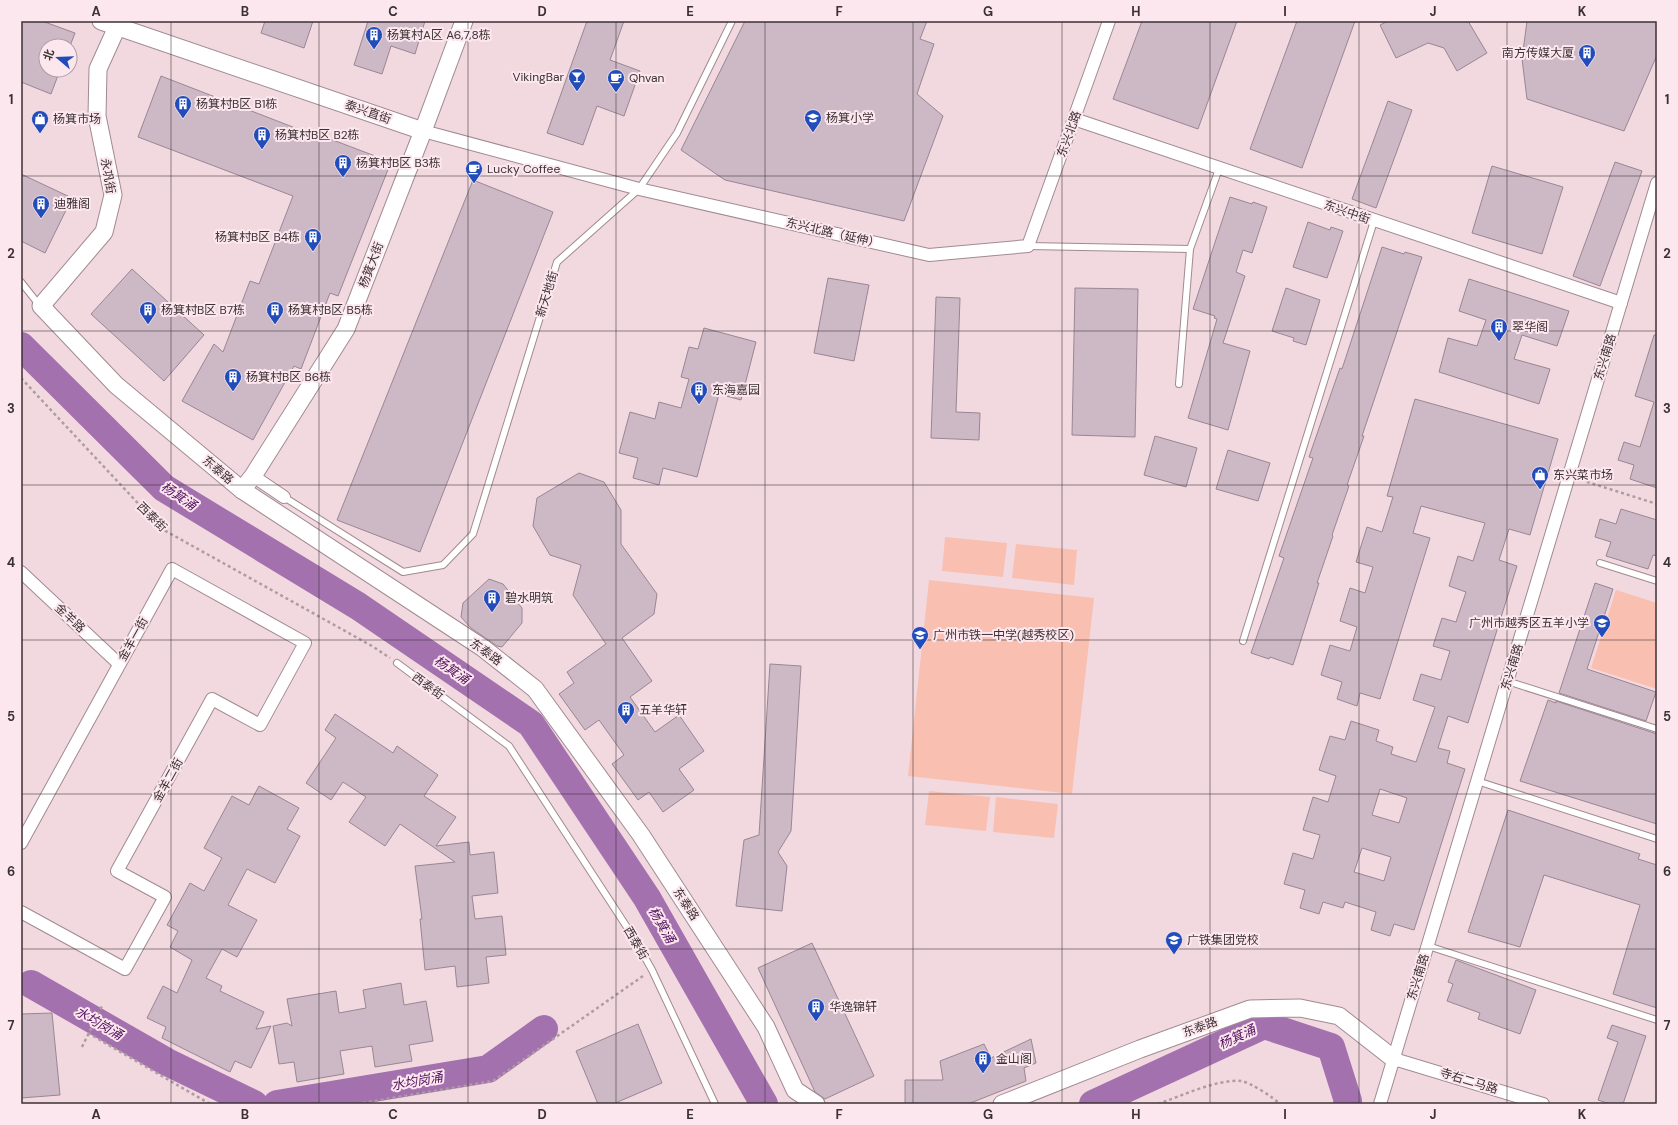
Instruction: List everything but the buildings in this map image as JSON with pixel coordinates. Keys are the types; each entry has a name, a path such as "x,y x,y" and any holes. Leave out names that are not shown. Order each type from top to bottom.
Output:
{"street":[{"name":"杨箕大街","path":"242,490 253,476 346,329 464,21"},
{"name":"东兴北路","path":"1028,246 1109,21"},
{"name":"泰兴直街","path":"109,24 423,131 639,189"},
{"name":"永巩街","path":"41,306 104,232 113,195 97,116 98,69 109,24"},
{"name":"东兴中街","path":"1074,119 1621,303"},
{"name":"东兴南路","path":"1380,1104 1657,183"},
{"name":"东兴北路（延伸）","path":"639,189 929,254 1028,246"},
{"name":"东泰路","path":"41,306 116,385 242,490 483,648 535,689 641,835 766,1027 795,1090 816,1104"},
{"path":"253,476 284,497"},
{"name":"金羊一街","path":"21,843 118,664 172,569 305,642"},
{"name":"金羊路","path":"21,572 118,664"},
{"name":"金羊二街","path":"21,912 125,969 165,898 117,871 212,699 260,725 305,642"},
{"name":"东泰路","path":"1002,1104 1162,1041 1250,1010 1300,1008 1339,1016 1394,1059"},
{"name":"寺右二马路","path":"1394,1059 1543,1104"}],"lane":[{"name":"新天地街","path":"284,497 403,572 443,565 473,534 557,262 639,189 677,133 732,21"},
{"path":"1179,384 1190,249 1219,168"},
{"path":"1243,641 1374,221"},
{"path":"1028,246 1190,249"},
{"path":"21,282 41,306"},
{"path":"1600,563 1657,581"},
{"name":"西泰街","path":"397,663 509,746 634,938 652,970 715,1104"},
{"path":"1507,681 1657,729"},
{"path":"1477,781 1657,839"},
{"path":"1428,946 1657,1020"}],"path":[{"name":"西泰街","path":"21,378 162,529 372,646 397,663"},
{"path":"1596,485 1657,504"},
{"path":"357,1104 492,1081 652,970"},
{"path":"82,1046 102,1006"},
{"path":"88,1033 210,1104"},
{"path":"1158,1104 1212,1084 1242,1081 1272,1096 1280,1104"}],"shaded area":[{"path":"945,537 1007,543 1003,577 942,571"},
{"path":"1016,544 1077,550 1074,585 1012,578"},
{"path":"929,580 1094,598 1072,794 908,776"},
{"path":"1616,590 1657,603 1657,689 1591,668"},
{"path":"929,791 990,797 986,831 925,825"},
{"path":"996,797 1058,804 1054,838 993,832"}],"waterway":[{"name":"杨箕涌","path":"21,346 164,488 358,606 531,724 647,898 764,1104"},
{"name":"水均岗涌","path":"31,984 167,1062 254,1104"},
{"name":"杨箕涌","path":"1093,1104 1264,1025 1331,1047 1348,1101 1347,1104"},
{"name":"水均岗涌","path":"277,1104 488,1069 544,1029"}],"place":[{"name":"杨箕村A区 A6,7,8栋","path":"374,50"},
{"name":"南方传媒大厦","path":"1587,68"},
{"name":"VikingBar","path":"577,92"},
{"name":"Qhvan","path":"616,93"},
{"name":"杨箕村B区 B1栋","path":"183,119"},
{"name":"杨箕小学","path":"813,133"},
{"name":"杨箕市场","path":"40,134"},
{"name":"杨箕村B区 B2栋","path":"262,150"},
{"name":"杨箕村B区 B3栋","path":"343,178"},
{"name":"Lucky Coffee","path":"474,184"},
{"name":"迪雅阁","path":"41,219"},
{"name":"杨箕村B区 B4栋","path":"313,252"},
{"name":"杨箕村B区 B7栋","path":"148,325"},
{"name":"杨箕村B区 B5栋","path":"275,325"},
{"name":"翠华阁","path":"1499,342"},
{"name":"杨箕村B区 B6栋","path":"233,392"},
{"name":"东海嘉园","path":"699,405"},
{"name":"东兴菜市场","path":"1540,490"},
{"name":"碧水明筑","path":"492,613"},
{"name":"广州市越秀区五羊小学","path":"1602,638"},
{"name":"广州市铁一中学(越秀校区)","path":"920,650"},
{"name":"五羊华轩","path":"626,725"},
{"name":"广铁集团党校","path":"1174,955"},
{"name":"华逸锦轩","path":"816,1022"},
{"name":"金山阁","path":"983,1074"}]}
